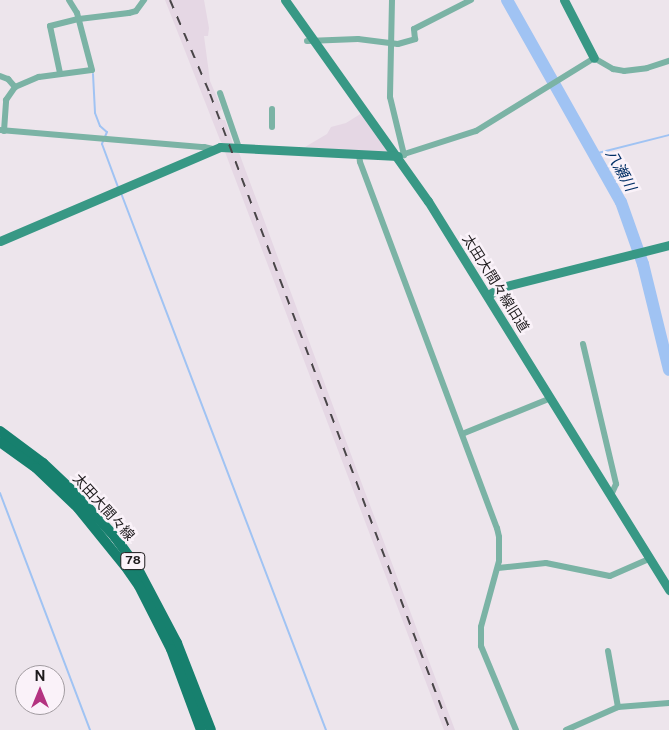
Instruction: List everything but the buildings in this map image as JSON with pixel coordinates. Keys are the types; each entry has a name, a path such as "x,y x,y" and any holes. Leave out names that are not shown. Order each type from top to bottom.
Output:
{"main road":[{"name":"太田大間々線","path":"0,431 42,463 76,494 115,537 138,569 177,643 211,730"},
{"name":"太田大間々線","path":"0,442 36,468 78,508 139,586 171,648 201,730"}],"street":[{"path":"69,0 79,19 92,70 40,77 15,87 6,100 2,130 213,149"},
{"path":"60,73 49,28 52,25 79,19 129,13 136,11 144,0"},
{"name":"太田大間々線旧道","path":"286,0 311,40 401,156 669,590"},
{"path":"392,0 390,97 401,156"},
{"path":"311,40 358,39 390,44 415,39 414,29 471,0"},
{"path":"564,0 594,58 612,69 624,71 647,68 669,61"},
{"path":"0,241 220,147 401,156 476,131 594,58"},
{"path":"0,76 8,79 15,87"},
{"path":"220,93 239,148"},
{"path":"272,109 272,127"},
{"path":"359,154 363,171 499,537 498,568 481,627 481,646 516,730"},
{"path":"488,295 502,287 669,245"},
{"path":"583,344 616,484 611,495"},
{"path":"462,434 551,398"},
{"path":"498,568 546,563 610,576 650,559"},
{"path":"608,651 618,707"},
{"path":"566,730 618,707 669,703"}],"shaded area":[{"path":"165,0 204,0 209,28 208,36 204,36 210,81 222,109 219,112 222,120 225,120 233,144 222,143 220,140"},
{"path":"362,113 390,150 388,153 305,147 327,134 331,127 346,123"},
{"path":"238,150 455,730 444,730 225,152"}],"waterway":[{"name":"八瀬川","path":"507,0 621,202 643,264 669,370"},
{"path":"93,74 95,113 100,126 107,132 102,144 118,187"},
{"path":"594,154 669,135"},
{"path":"121,193 326,730"},
{"path":"0,493 90,730"}],"railway":[{"path":"170,0 210,94 450,730"}]}
